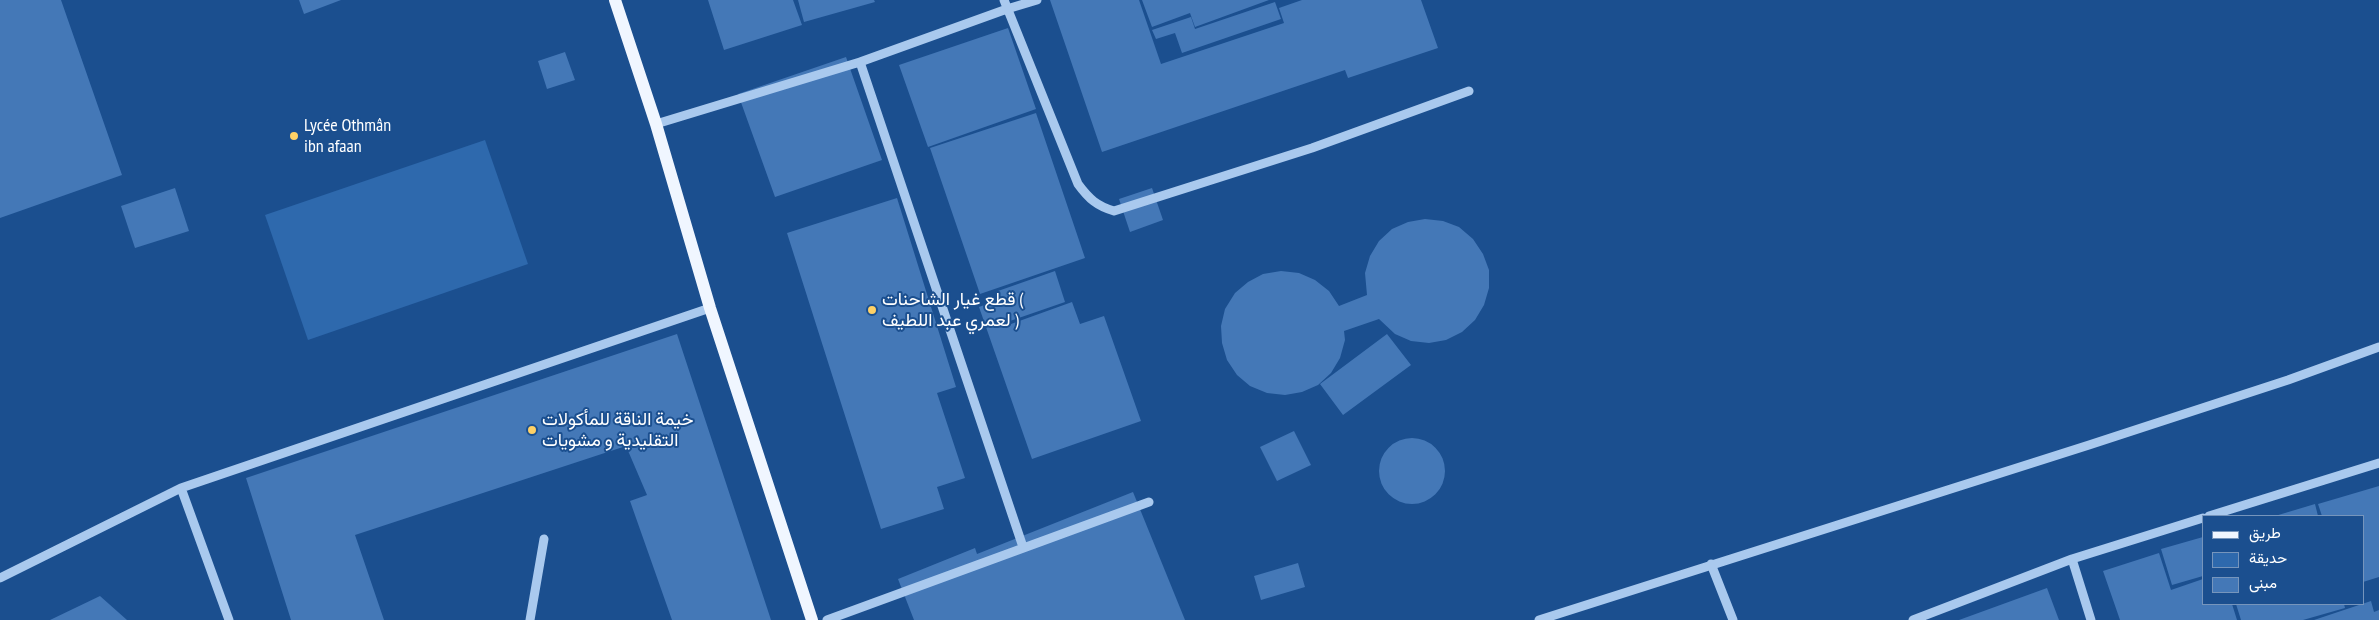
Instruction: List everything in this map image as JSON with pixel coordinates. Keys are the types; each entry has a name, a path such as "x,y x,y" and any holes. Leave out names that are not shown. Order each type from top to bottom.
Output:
{"main road":[{"path":"615,0 656,124 710,308 812,620"}],"street":[{"path":"656,124 860,62 1005,4 1037,0"},
{"path":"1005,4 1078,184 1087,197 1099,207 1114,211 1312,148 1469,91"},
{"path":"860,62 1023,547"},
{"path":"0,578 181,488 710,308"},
{"path":"1539,620 1552,618 1711,564 2108,439 2288,380 2379,347"},
{"path":"2212,515 2379,463"},
{"path":"181,488 229,620"},
{"path":"827,620 1148,502"},
{"path":"1913,620 2072,559 2202,518"},
{"path":"530,620 544,539"},
{"path":"2072,559 2091,620"},
{"path":"1711,564 1733,620"}],"green space":[{"path":"485,140 528,264 308,340 265,215"}],"building":[{"path":"0,0 61,0 122,175 0,218"},
{"path":"299,0 341,0 304,14"},
{"path":"708,0 793,0 802,25 724,50"},
{"path":"798,0 874,0 875,2 804,22"},
{"path":"1050,0 1139,0 1161,64 1284,23 1279,8 1302,0 1421,0 1438,48 1348,78 1345,70 1102,152"},
{"path":"1142,0 1269,0 1195,27 1190,13 1152,27"},
{"path":"1275,2 1281,19 1182,53 1175,33 1156,39 1152,30 1191,17 1195,29"},
{"path":"1008,28 1036,109 928,147 899,65"},
{"path":"565,52 575,80 547,89 538,61"},
{"path":"846,57 882,160 775,197 738,94"},
{"path":"1036,113 1085,258 980,294 930,148"},
{"path":"175,188 189,231 135,248 121,206"},
{"path":"1152,188 1163,220 1130,232 1119,199"},
{"name":"قطع غيار الشاحنات ( لعمري عبد اللطيف )","path":"897,198 956,387 937,393 965,478 937,487 944,509 881,529 787,233"},
{"path":"1425,219 1443,221 1459,227 1473,239 1483,254 1489,270 1489,288 1484,305 1475,320 1462,332 1446,340 1429,343 1411,341 1395,334 1379,319 1344,331 1345,340 1340,358 1331,373 1318,385 1302,392 1285,395 1267,393 1250,386 1237,375 1227,360 1222,343 1221,326 1225,309 1235,293 1248,282 1263,274 1281,271 1299,273 1315,280 1329,291 1339,306 1367,295 1365,273 1370,256 1379,241 1392,229 1408,222"},
{"path":"1055,271 1065,302 1010,321 1011,324 1072,302 1080,324 1104,316 1141,421 1032,459 979,307 1001,299 998,291"},
{"path":"677,334 771,620 672,620 630,501 647,495 626,446 355,535 384,620 291,620 246,478"},
{"path":"1387,334 1411,365 1343,415 1320,384"},
{"path":"1294,431 1311,465 1277,481 1260,447"},
{"path":"1412,438 1425,440 1440,453 1443,458 1445,471 1443,484 1430,499 1425,502 1412,504 1399,502 1384,489 1381,484 1379,471 1381,458 1394,443 1399,440"},
{"path":"2379,486 2379,577 2364,582 2364,515 2322,515 2318,504"},
{"path":"1133,492 1185,620 914,620 898,579 975,548 977,554"},
{"path":"2315,504 2318,515 2278,515"},
{"path":"2202,537 2202,576 2172,585 2161,549"},
{"path":"2159,553 2171,590 2202,579 2202,605 2232,605 2237,620 2120,620 2103,571"},
{"path":"1298,563 1305,587 1261,600 1254,576"},
{"path":"2047,588 2059,620 1959,620"},
{"path":"100,596 127,620 50,620"},
{"path":"2371,601 2374,612 2379,610 2379,620 2314,620 2364,605"},
{"path":"2236,605 2344,605 2345,608 2303,620 2241,620"}],"place":[{"name":"Lycée Othmân ibn afaan","path":"294,136"},
{"name":"قطع غيار الشاحنات ( لعمري عبد اللطيف )","path":"872,310"},
{"name":"خيمة الناقة للمأكولات التقليدية و مشويات","path":"532,430"}]}
